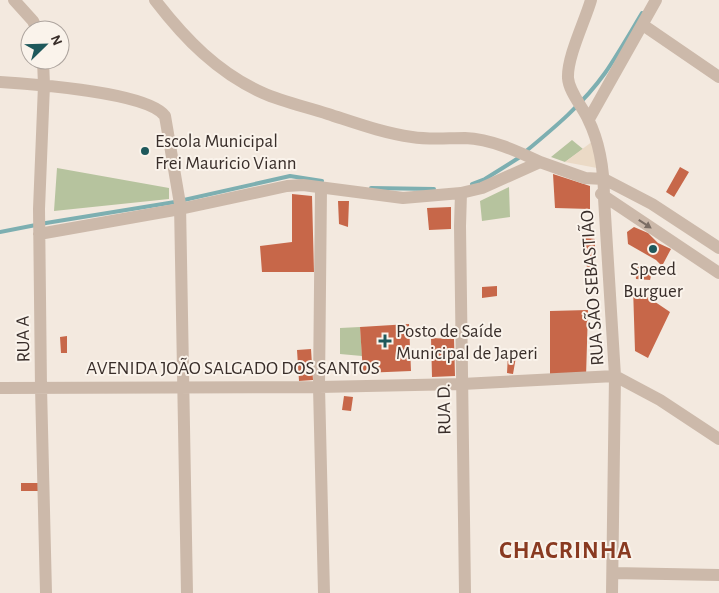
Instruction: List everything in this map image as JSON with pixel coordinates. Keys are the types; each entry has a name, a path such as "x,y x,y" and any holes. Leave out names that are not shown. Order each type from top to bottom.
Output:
{"street":[{"path":"14,0 32,20"},
{"path":"155,0 177,28 198,50 233,78 264,94 392,134 428,139 465,138 480,140 510,149 585,178 604,179 652,204 719,248"},
{"name":"RUA SÃO SEBASTIÃO","path":"591,0 570,63 568,78 572,91 586,114 600,154 604,179 615,376 612,593"},
{"path":"586,114 643,25 656,0"},
{"path":"643,25 719,77"},
{"name":"RUA A","path":"43,70 39,226 46,593"},
{"path":"0,82 44,85 106,93 160,110 167,121 180,202 188,593"},
{"path":"39,226 286,186 303,186 403,198 461,194 482,188 534,159"},
{"path":"585,178 604,198 719,273"},
{"path":"320,188 319,387 324,593"},
{"name":"RUA D.","path":"461,194 465,593"},
{"path":"615,376 660,400 719,439"},
{"name":"AVENIDA JOÃO SALGADO DOS SANTOS","path":"0,388 319,387 462,384 615,376"},
{"path":"612,572 719,574"}],"green space":[{"path":"572,140 583,149 565,162 551,157"},
{"path":"57,168 169,188 169,199 54,211"},
{"path":"509,187 510,217 482,221 480,201"},
{"path":"360,327 362,356 340,354 340,328"}],"shaded area":[{"path":"593,141 597,168 565,162"}],"building":[{"path":"680,167 689,172 674,197 666,192"},
{"path":"553,174 590,186 590,209 555,208"},
{"path":"292,194 312,196 314,272 262,272 260,246 292,242"},
{"path":"338,201 349,201 348,227 339,224"},
{"path":"451,207 451,229 429,230 427,208"},
{"path":"634,227 648,233 658,243 671,249 662,266 656,260 628,244 627,232"},
{"path":"585,238 595,239 595,258 585,254"},
{"path":"586,259 594,260 594,268 587,268"},
{"path":"635,264 653,268 650,280 636,279"},
{"path":"497,286 497,296 482,298 482,287"},
{"path":"633,287 670,312 648,358 635,351"},
{"path":"588,310 586,377 550,377 550,311"},
{"name":"Posto de Saíde Municipal de Japeri","path":"409,324 411,371 363,373 360,327"},
{"path":"67,336 67,353 61,353 60,337"},
{"path":"431,338 454,339 455,376 432,377"},
{"path":"311,349 313,380 299,381 297,350"},
{"path":"508,354 516,357 513,374 507,373"},
{"path":"344,396 353,397 351,411 342,410"},
{"path":"21,483 41,483 41,491 21,491"}],"waterway":[{"path":"525,152 568,115 587,95 605,73 642,13"},
{"path":"472,184 485,179 520,157"},
{"path":"0,232 175,202 290,176 322,181"},
{"path":"371,188 434,189"}],"place":[{"name":"Escola Municipal Frei Mauricio Viann","path":"145,151"},
{"name":"Speed Burguer","path":"653,249"},
{"name":"Posto de Saíde Municipal de Japeri","path":"385,341"}],"district":[{"name":"CHACRINHA","path":"566,550"}]}
